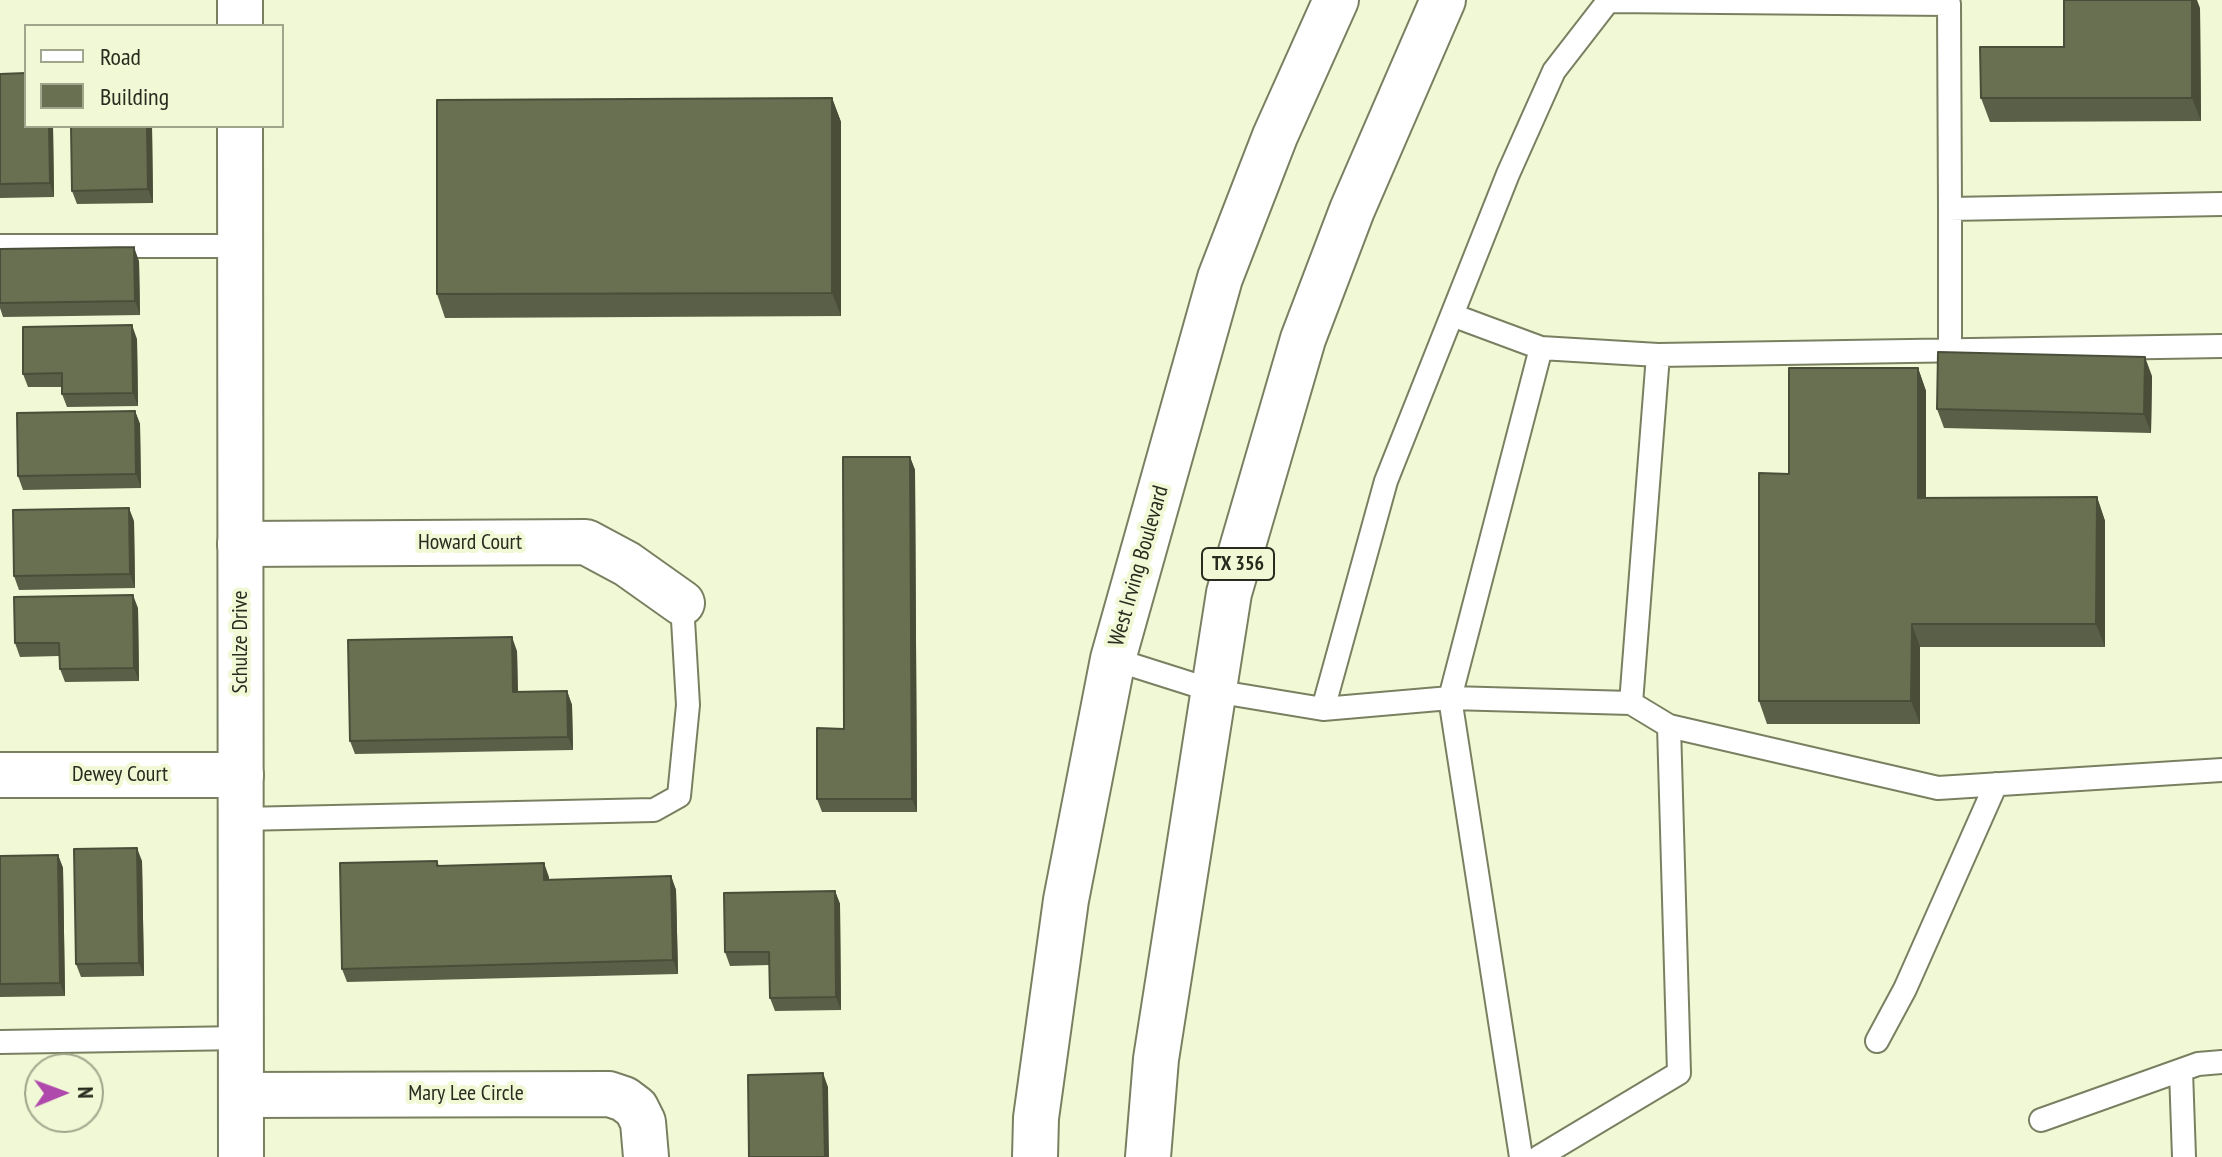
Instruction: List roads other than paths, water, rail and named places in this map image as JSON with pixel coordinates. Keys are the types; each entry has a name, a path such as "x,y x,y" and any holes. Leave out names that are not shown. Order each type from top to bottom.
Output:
{"main road":[{"path":"240,0 240,24"},
{"name":"West Irving Boulevard","path":"1035,1157 1036,1118 1066,900 1113,659 1220,278 1275,136 1336,0"},
{"name":"TX 356","path":"1148,1157 1156,1059 1229,593 1303,339 1352,210 1443,0"},
{"name":"Schulze Drive","path":"240,128 241,1157"},
{"name":"Howard Court","path":"240,544 586,542 627,564 682,603"},
{"name":"Dewey Court","path":"0,775 241,775"},
{"name":"Mary Lee Circle","path":"242,1095 609,1094 624,1099 636,1108 643,1122 646,1157"}],"lane":[{"path":"1323,709 1386,481 1508,174 1554,71 1609,1 1949,2 1950,350"},
{"path":"1950,209 2222,204"},
{"path":"0,246 240,246"},
{"path":"1452,315 1541,348 1658,355 2222,346"},
{"path":"1521,1157 1450,698 1541,348"},
{"path":"1631,703 1658,355"},
{"path":"241,819 654,810 679,796 688,705 682,603"},
{"path":"1113,659 1214,691 1323,709 1450,698 1631,703 1669,726 1938,788 2222,770"},
{"path":"1539,1157 1679,1073 1669,726"},
{"path":"1877,1041 1905,989 1996,784"},
{"path":"0,1042 241,1038"},
{"path":"2041,1120 2198,1064 2222,1062"},
{"path":"2181,1071 2184,1157"}]}
